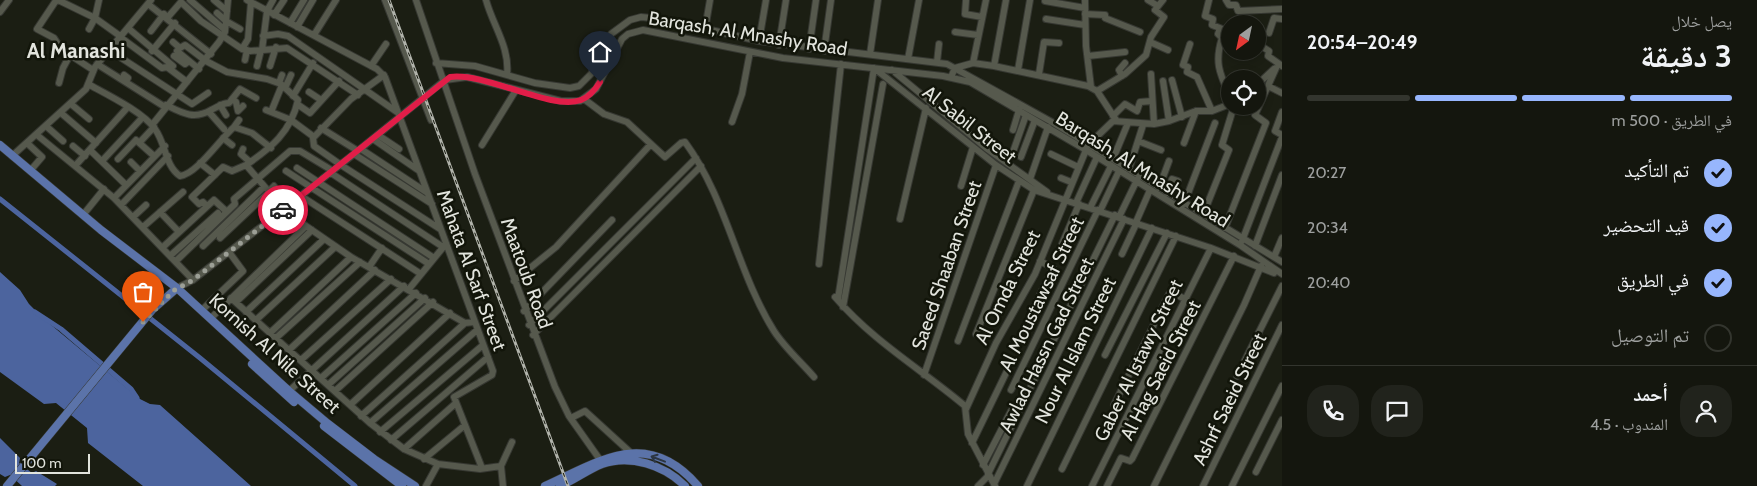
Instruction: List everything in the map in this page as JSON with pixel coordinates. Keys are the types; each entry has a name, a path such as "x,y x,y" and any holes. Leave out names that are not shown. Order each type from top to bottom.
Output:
{"main road":[{"name":"Kornish Al Nile Street","path":"1,149 30,170 175,290 280,386 408,485"},
{"name":"Kornish Al Nile Street","path":"1,149 202,310 228,338"},
{"path":"10,483 159,303 175,290"},
{"name":"Kornish Al Nile Street","path":"280,386 289,391 408,485"},
{"path":"545,486 602,461 631,454 652,456 664,460 685,473 698,486"},
{"path":"602,461 650,464 670,474 685,486"},
{"path":"560,486 592,466"}],"street":[{"path":"1,10 9,0"},
{"path":"93,70 61,48 54,38 37,29 57,0 95,18 162,68 167,67 187,82"},
{"path":"89,29 95,18 99,0"},
{"path":"190,0 224,33"},
{"path":"214,0 227,11"},
{"path":"140,142 175,94 211,54 224,33 228,0"},
{"path":"257,66 262,50 266,11 273,0"},
{"path":"274,15 284,0"},
{"path":"290,23 304,0"},
{"path":"297,27 313,0"},
{"path":"314,35 336,0"},
{"path":"386,0 431,120"},
{"name":"Maatoub Road","path":"416,0 437,65 440,82 533,335 559,397 571,418 602,461"},
{"path":"486,0 502,36 507,75"},
{"path":"705,29 710,0"},
{"path":"759,41 766,0"},
{"path":"779,44 786,0"},
{"path":"809,49 816,0"},
{"path":"824,51 831,0"},
{"path":"870,54 878,0"},
{"path":"908,59 919,0"},
{"path":"966,0 965,14 982,17"},
{"path":"973,63 986,0"},
{"path":"994,66 1006,0"},
{"path":"1018,70 1030,0"},
{"path":"1085,0 1088,56 1094,89 1114,118 1128,123 1154,124 1170,122 1196,111 1212,110 1221,107"},
{"path":"1148,0 1158,6"},
{"path":"951,77 956,68 973,63 1039,74 1094,89 1122,76 1148,53 1150,42 1164,17 1163,14 1155,10 1163,0"},
{"path":"1209,0 1204,15 1213,19 1212,25 1220,28 1218,34 1222,38 1217,53 1217,63 1221,73"},
{"path":"1226,0 1229,5 1236,5 1238,10 1282,9"},
{"path":"245,60 250,1 371,66 384,75 358,94 322,128 312,142 314,146 341,165 440,229"},
{"path":"1045,1 1104,15 1105,18 1140,32"},
{"path":"12,156 71,104 88,84 97,64 149,2 211,54"},
{"path":"151,31 181,2 245,49 287,48 313,63 358,94"},
{"path":"217,13 240,29"},
{"name":"Barqash, Al Mnashy Road","path":"437,65 463,64 561,88 579,86 591,74 605,44 620,26 641,17 662,19 759,41 809,49 937,62 956,68 1086,148 1097,157 1112,163 1119,171 1137,178 1150,190 1241,242 1282,275"},
{"path":"1269,33 1274,18 1282,19"},
{"path":"659,32 662,19"},
{"path":"1046,19 1085,25"},
{"path":"147,57 175,23"},
{"path":"128,28 173,66"},
{"name":"Barqash, Al Mnashy Road","path":"584,99 596,89 622,39 635,31 659,32 783,58 951,77 979,86 1048,128 1086,148"},
{"path":"955,32 978,35"},
{"path":"264,36 281,34 288,36 366,89 399,115"},
{"path":"173,42 180,48 185,45 206,61 232,74 266,79 282,85 298,100 291,120 271,148 248,164 232,171 221,167 192,197 199,204 203,202 207,206"},
{"path":"1039,74 1044,42 1059,43"},
{"path":"1150,42 1168,50"},
{"path":"371,66 386,44"},
{"path":"937,62 939,44"},
{"path":"1190,44 1183,64 1188,67 1187,72 1197,77 1212,110"},
{"path":"270,66 276,47"},
{"path":"1266,48 1269,50 1268,56 1280,66"},
{"path":"109,50 192,104 208,93"},
{"path":"732,122 738,107 750,52"},
{"path":"1088,56 1125,52"},
{"path":"176,54 185,64 189,61 199,69"},
{"path":"59,83 63,68 70,55"},
{"path":"1122,76 1119,70 1125,62"},
{"path":"293,96 313,63"},
{"path":"97,64 166,106 192,116 209,112 220,105 229,103 240,89 256,98"},
{"path":"819,264 841,64"},
{"path":"1266,77 1280,66"},
{"path":"1225,228 1266,123 1255,116 1268,86 1280,66"},
{"path":"874,68 836,298 843,307 901,358 966,408 967,428 972,443 994,485"},
{"name":"Al Sabil Street","path":"874,68 996,165 1034,190 1136,222 1282,275"},
{"name":"Al Sabil Street","path":"891,70 956,125 1052,196"},
{"path":"1151,74 1154,124"},
{"path":"124,75 128,78 126,82"},
{"path":"282,75 282,85"},
{"path":"291,75 282,85 269,111 291,120 314,137"},
{"name":"Mahata Al Sarf Street","path":"384,75 432,204 444,245 493,371 492,375 455,395 456,403"},
{"path":"175,290 193,280 358,152 399,115 431,93 440,82 450,77 467,76 561,101 572,102 584,99 604,114 627,122 666,157 683,141 696,158 715,194 741,262 773,330 814,377"},
{"path":"1172,80 1182,118"},
{"path":"297,104 310,113 339,81"},
{"path":"1163,81 1170,122"},
{"path":"88,84 128,108 153,126 164,146 170,164 180,176 186,174 200,163 239,120"},
{"path":"843,307 883,84"},
{"path":"1268,86 1282,93"},
{"path":"482,144 516,90"},
{"path":"309,92 321,100"},
{"path":"232,99 236,102 238,111 243,106"},
{"name":"Al Omda Street","path":"966,408 996,344 1040,261 1086,148 1112,121 1124,104 1137,111 1140,101 1152,101"},
{"path":"71,104 89,119"},
{"path":"220,105 226,115"},
{"path":"75,166 128,108"},
{"path":"900,219 926,108"},
{"path":"1013,130 1019,110"},
{"path":"1184,143 1196,111"},
{"path":"209,112 224,129"},
{"path":"1241,242 1282,136 1275,131 1282,112"},
{"path":"61,113 96,143"},
{"path":"1013,152 1026,114"},
{"path":"1203,215 1229,150 1222,145 1231,115"},
{"path":"102,161 142,118"},
{"path":"1022,157 1035,120"},
{"path":"1090,208 1112,163 1128,123"},
{"path":"1184,204 1215,123"},
{"path":"1129,170 1143,125"},
{"path":"46,126 63,141"},
{"path":"234,127 252,133 281,158"},
{"path":"322,128 432,204"},
{"path":"1030,179 1048,128"},
{"path":"36,135 114,198 171,255 193,280"},
{"path":"376,137 399,148"},
{"path":"376,137 419,170"},
{"path":"223,138 232,146"},
{"path":"118,159 136,140 154,156"},
{"path":"1138,141 1161,150"},
{"path":"27,144 42,157 30,170"},
{"path":"514,281 556,247 651,144"},
{"path":"73,146 85,156"},
{"path":"114,198 164,146"},
{"path":"961,186 973,147"},
{"path":"1086,148 1112,163 1129,170 1137,178 1159,188 1225,228 1241,242 1255,246 1282,262"},
{"path":"243,149 241,154 257,178 284,209 350,257 433,302 465,323"},
{"path":"90,150 126,185"},
{"path":"176,261 236,204 234,200 290,151 300,151 444,245 421,274 289,391"},
{"path":"358,152 427,192"},
{"path":"1051,154 1078,167"},
{"path":"121,205 168,156"},
{"path":"1062,244 1097,157"},
{"path":"530,325 696,158"},
{"path":"1159,188 1169,160"},
{"path":"131,162 140,171"},
{"path":"200,163 215,175"},
{"name":"Saeed Shaaban Street","path":"924,375 996,165"},
{"path":"533,335 700,166"},
{"path":"297,168 434,258"},
{"path":"286,171 429,264"},
{"name":"Al Moustawsaf Street","path":"1011,390 1119,171"},
{"path":"1255,246 1282,175"},
{"path":"1061,178 1071,182"},
{"path":"978,486 988,474 1137,178"},
{"path":"1167,193 1172,179 1178,181"},
{"path":"958,341 1019,181"},
{"path":"203,246 274,186"},
{"path":"83,215 104,189"},
{"path":"220,238 267,190"},
{"path":"976,334 1034,190"},
{"path":"1122,254 1150,190"},
{"path":"143,227 183,192"},
{"path":"301,196 421,274"},
{"path":"163,247 215,200 227,212"},
{"path":"133,217 146,205"},
{"path":"160,212 179,232"},
{"path":"171,255 218,213"},
{"name":"Awlad Hassn Gad Street","path":"994,485 1119,217"},
{"path":"273,218 282,228"},
{"path":"524,311 612,220"},
{"path":"233,300 306,226"},
{"name":"Nour Al Islam Street","path":"1027,486 1152,228"},
{"path":"211,318 312,230"},
{"path":"1105,355 1167,233"},
{"path":"1062,469 1176,236"},
{"path":"1274,257 1282,238"},
{"path":"246,312 324,239"},
{"path":"256,320 335,247"},
{"path":"289,350 372,269 382,248"},
{"name":"Gaber Al Istawy Street","path":"1092,486 1211,248"},
{"path":"202,310 244,271 229,252"},
{"name":"Al Hag Saeid Street","path":"1108,486 1122,458 1130,461 1132,459 1234,256"},
{"path":"270,333 350,257"},
{"path":"1034,307 1053,268 1040,261"},
{"path":"276,338 360,262"},
{"path":"1154,486 1261,266"},
{"path":"292,273 299,280"},
{"path":"301,360 391,279"},
{"path":"1237,376 1282,286"},
{"path":"321,378 416,293"},
{"path":"1114,405 1169,294 1173,293 1185,299"},
{"path":"328,385 425,298"},
{"path":"233,300 361,416 391,440 438,464 482,468 501,466"},
{"path":"335,391 433,302"},
{"path":"350,405 450,313"},
{"path":"361,416 465,323 474,322"},
{"name":"Ashrf Saeid Street","path":"1203,486 1282,325"},
{"path":"370,423 477,330"},
{"path":"380,432 483,345"},
{"path":"391,440 488,357"},
{"path":"972,443 1007,371"},
{"path":"1232,486 1282,386"},
{"path":"404,448 456,403 482,468"},
{"path":"571,418 585,411 631,454"},
{"path":"983,465 1011,412"},
{"path":"1256,472 1282,420"},
{"path":"424,458 465,425"},
{"path":"503,486 501,466 512,442"},
{"path":"426,486 438,464"}],"water":[{"path":"0,272 20,290 29,304 44,319 140,399 150,404 160,405 251,486 143,486 88,443 87,428 56,403 44,404 0,372"},
{"path":"0,438 20,458 19,463 32,473 36,471 57,484 55,486 22,486 10,475 5,477 0,474"}],"waterway":[{"path":"0,199 200,358 355,486"},
{"path":"35,312 61,329 131,389 137,398"}],"railway":[{"path":"389,0 568,486"}],"way so far":[{"path":"143,322 173,291 193,280 283,210"}],"district":[{"name":"Al Manashi","path":"76,51"}],"route":[{"path":"283,210 450,77 467,76 542,97 572,102 580,101 590,95 600,82"}]}
